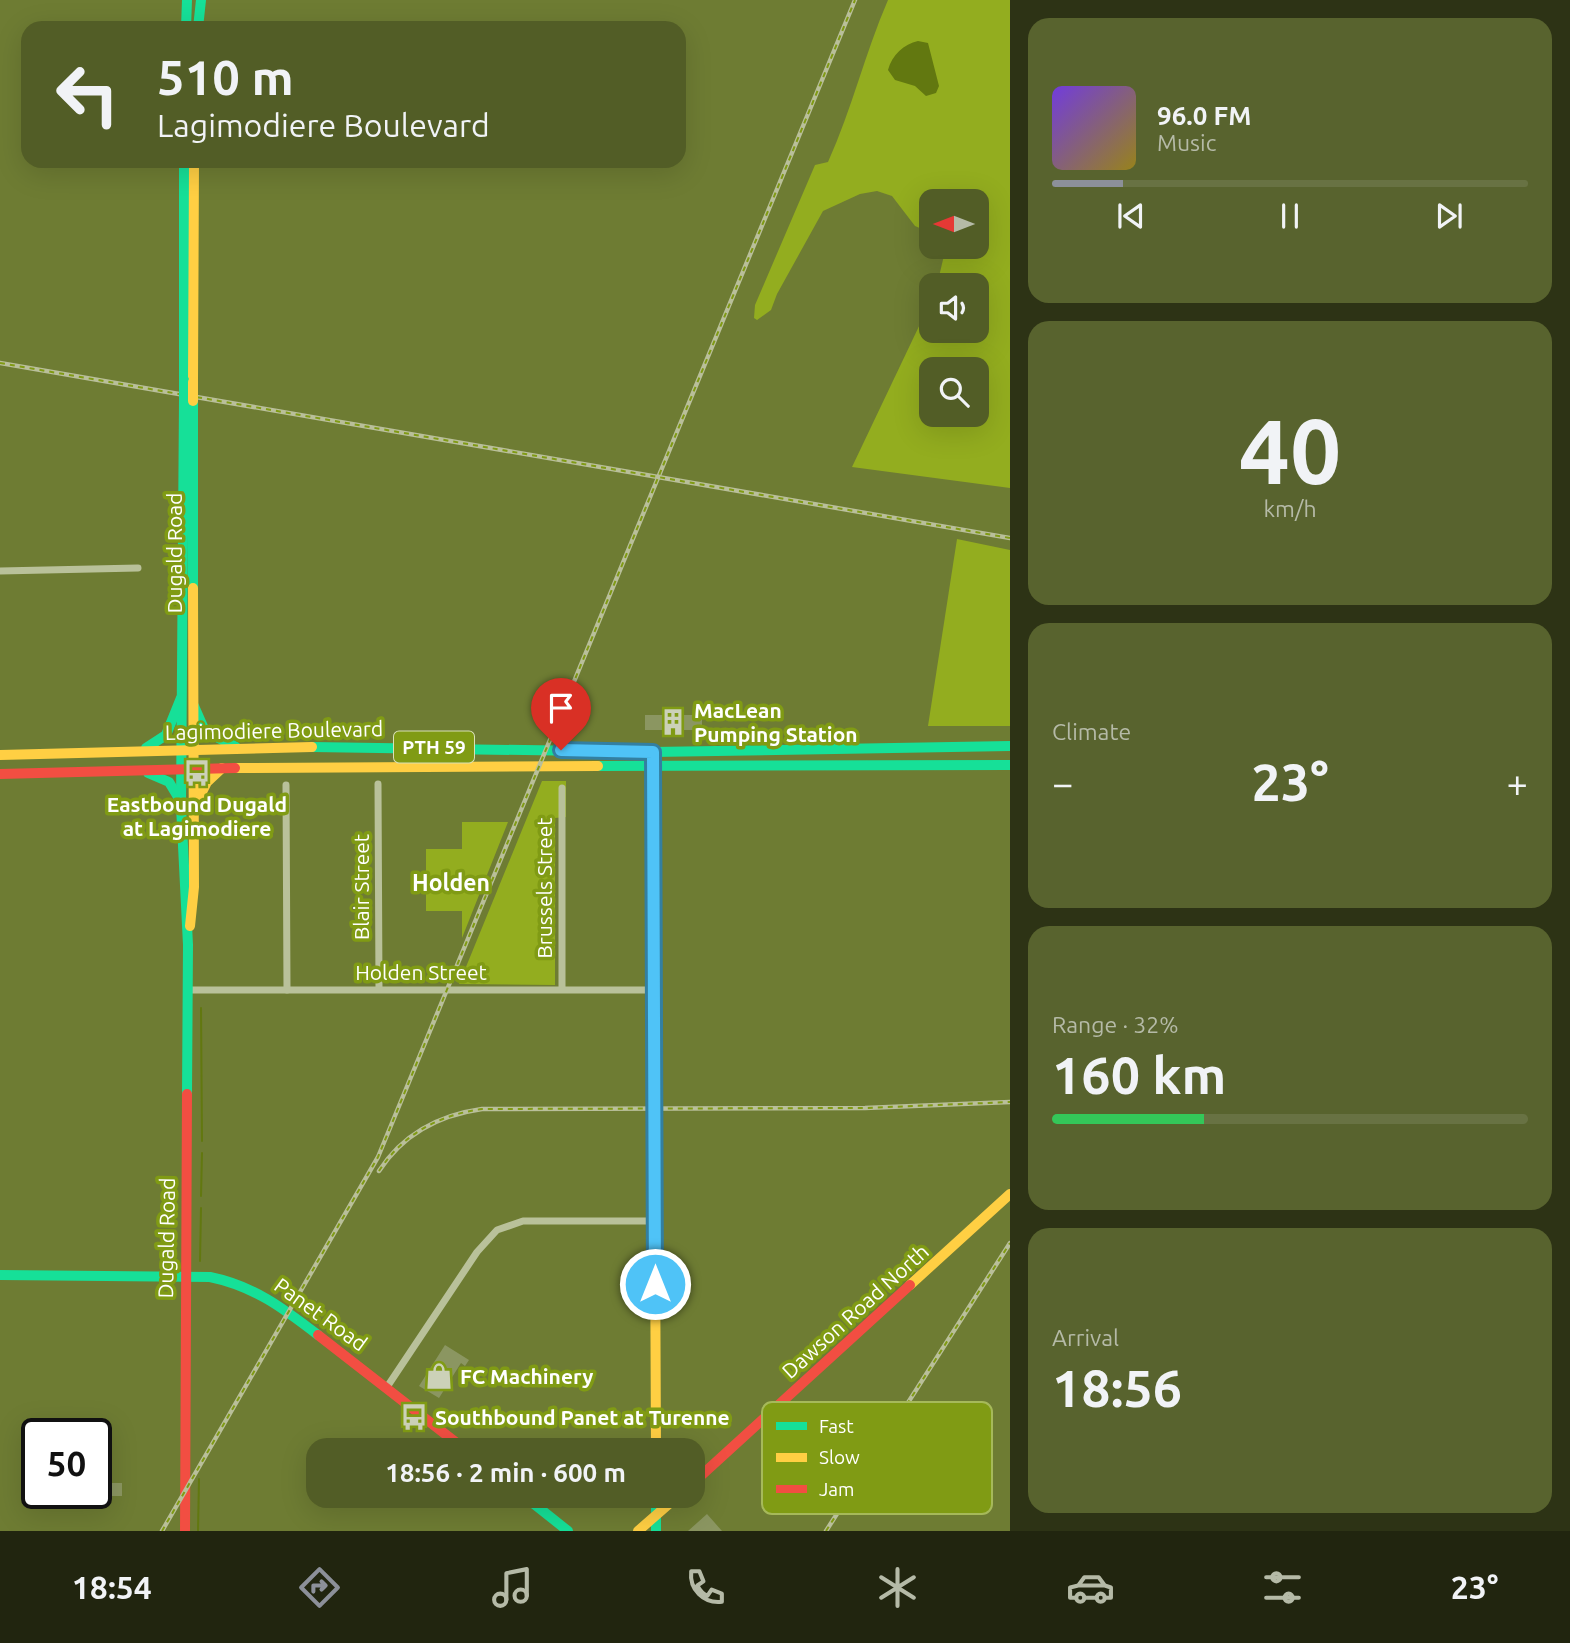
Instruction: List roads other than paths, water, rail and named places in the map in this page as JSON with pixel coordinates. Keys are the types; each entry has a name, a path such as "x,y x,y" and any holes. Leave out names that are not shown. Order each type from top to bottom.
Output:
{"main road":[{"path":"186,21 187,0"},
{"path":"199,21 201,0"},
{"name":"Dugald Road","path":"184,168 194,706 194,887 188,945"},
{"name":"Dugald Road","path":"188,381 194,168"},
{"name":"Dugald Road","path":"185,1531 184,1275 188,945 181,802 181,698 188,400"},
{"path":"132,751 152,747 166,738 181,698"},
{"path":"194,706 205,731 239,749"},
{"name":"Lagimodiere Boulevard","path":"0,755 443,747 653,752 1010,746"},
{"path":"653,752 656,1438"},
{"name":"Lagimodiere Boulevard","path":"0,774 222,768 1010,765"},
{"path":"194,808 206,782 222,768"},
{"path":"141,770 165,779 181,802"},
{"name":"Dawson Road North","path":"782,1402 1010,1195"},
{"name":"Panet Road","path":"0,1275 184,1275 239,1283 267,1296 451,1438"},
{"name":"Dawson Road North","path":"705,1472 762,1420"},
{"path":"539,1508 568,1531"},
{"path":"656,1508 656,1531"},
{"path":"638,1531 665,1508"}],"street":[{"path":"0,571 138,568"},
{"name":"Blair Street","path":"378,784 379,989"},
{"path":"286,785 287,990"},
{"name":"Brussels Street","path":"562,788 562,989"},
{"name":"Holden Street","path":"187,990 654,990"},
{"path":"387,1387 477,1252 497,1230 523,1221 655,1221"}],"waterway":[{"path":"201,1008 202,1141"},
{"path":"201,1196 202,1153"},
{"path":"200,1261 201,1208"},
{"path":"198,1531 199,1479"}],"railway":[{"path":"162,1531 378,1157 855,0"},
{"path":"0,363 1010,538"},
{"path":"379,1171 399,1147 423,1128 451,1116 482,1109 865,1108 1010,1102"},
{"path":"908,1402 1010,1243"},
{"path":"826,1531 837,1514"}],"place":[{"name":"MacLean Pumping Station","path":"673,722"},
{"name":"Eastbound Dugald at Lagimodiere","path":"197,773"},
{"name":"FC Machinery","path":"439,1376"},
{"name":"Southbound Panet at Turenne","path":"414,1417"}],"district":[{"name":"Holden","path":"451,882"}]}
